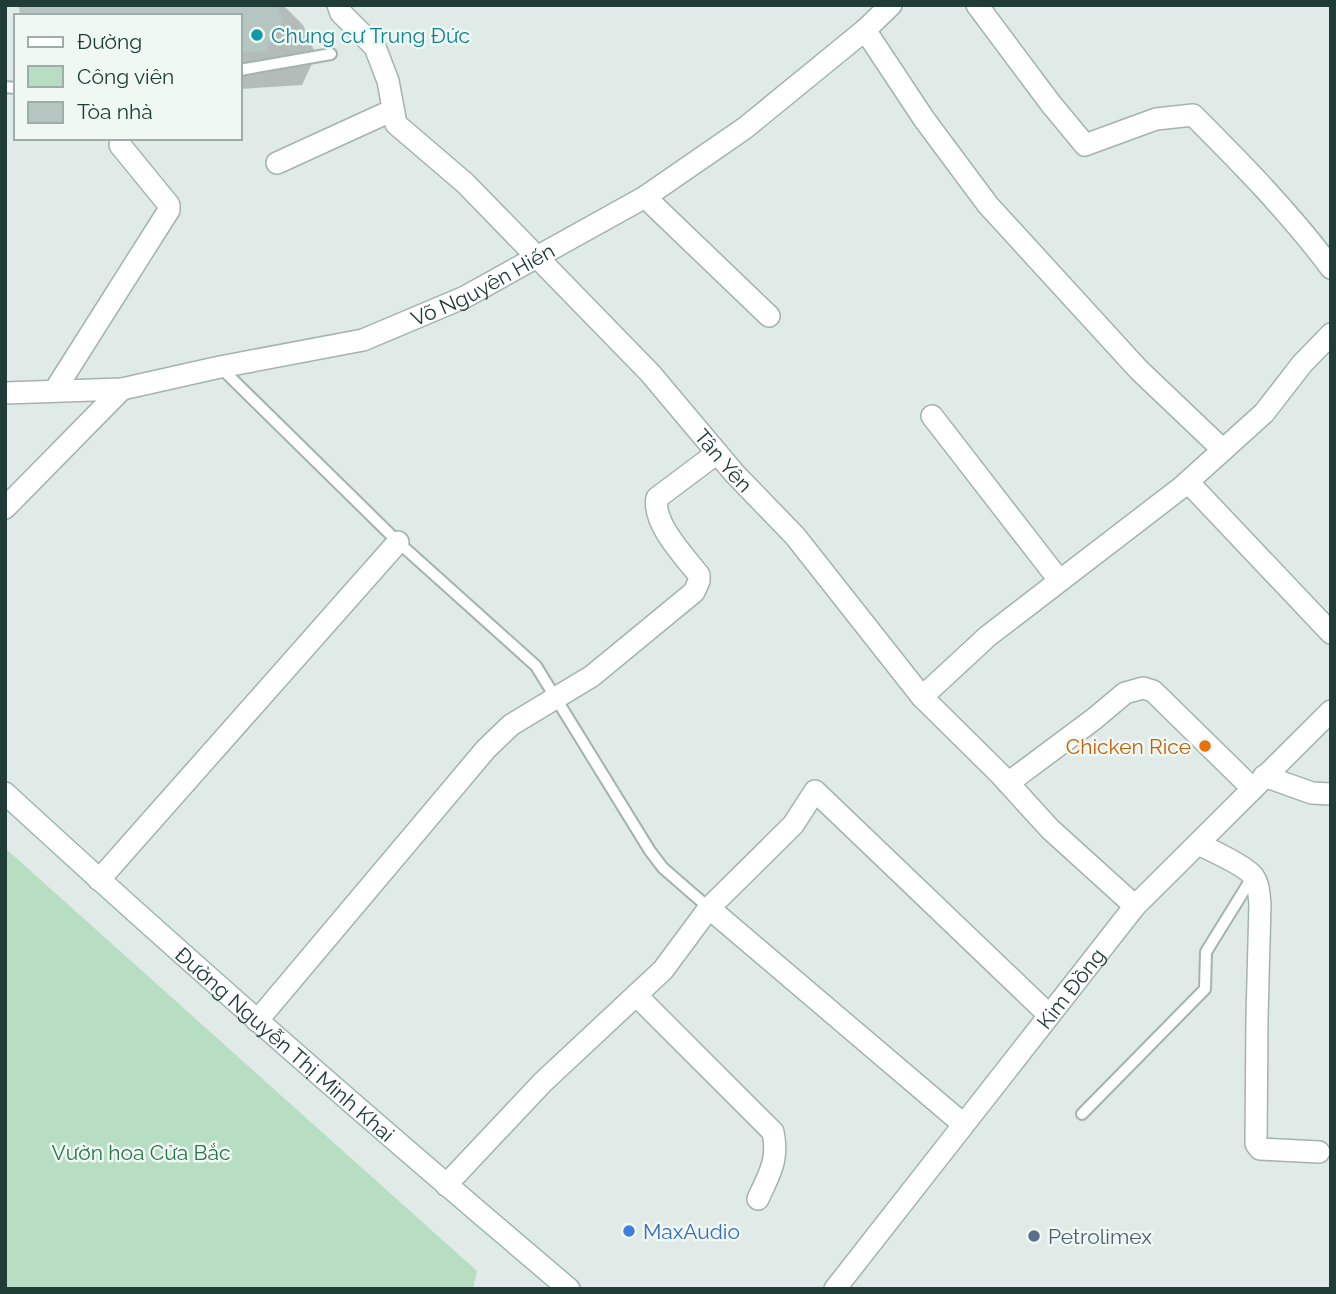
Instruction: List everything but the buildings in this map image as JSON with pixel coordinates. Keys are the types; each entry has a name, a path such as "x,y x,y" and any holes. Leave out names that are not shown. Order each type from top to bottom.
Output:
{"street":[{"name":"Tân Yên","path":"338,5 341,13 375,47 388,81 396,124 465,183 650,373 735,474 795,536 922,697 1050,829 1135,906"},
{"name":"Võ Nguyên Hiến","path":"5,393 122,389 363,340 465,298 645,197 745,128 865,30 891,5"},
{"path":"977,5 1085,145 1156,119 1194,115 1253,175 1331,268"},
{"path":"865,30 924,119 988,205 1139,370 1223,450"},
{"path":"277,163 393,110"},
{"path":"55,390 169,210 169,205 120,145"},
{"path":"645,197 769,316"},
{"path":"922,697 988,636 1188,481 1223,450 1264,413 1302,364 1331,334"},
{"path":"5,508 122,389"},
{"path":"932,416 1059,580"},
{"path":"257,1021 485,749 511,725 592,676 694,592 699,575 680,552 663,524 656,511 656,503 657,498 717,453"},
{"path":"1188,481 1331,633"},
{"path":"99,880 398,542"},
{"path":"1008,783 1125,693 1143,688 1153,691 1258,783 1331,794"},
{"name":"Kim Đồng","path":"835,1289 1135,906 1331,711"},
{"path":"446,1185 543,1082 663,970 709,908 793,825 815,791 1049,1015"},
{"name":"Đường Nguyễn Thị Minh Khai","path":"5,793 257,1021 569,1289"},
{"path":"1198,844 1245,869 1253,876 1258,888 1260,904 1256,1144 1260,1149 1319,1152"},
{"path":"709,908 963,1124"},
{"path":"636,995 773,1132 775,1161 758,1199"}],"lane":[{"path":"242,70 331,54"},
{"path":"220,367 398,542 536,666 650,851 663,868 709,908"},
{"path":"1082,1114 1205,989 1206,952 1253,876"}],"green space":[{"name":"Vườn hoa Cửa Bắc","path":"5,848 477,1271 473,1289 5,1289"}],"place":[{"name":"Chung cư Trung Đức","path":"257,35"},
{"name":"Chicken Rice","path":"1205,746"},
{"name":"MaxAudio","path":"629,1231"},
{"name":"Petrolimex","path":"1034,1236"}]}
